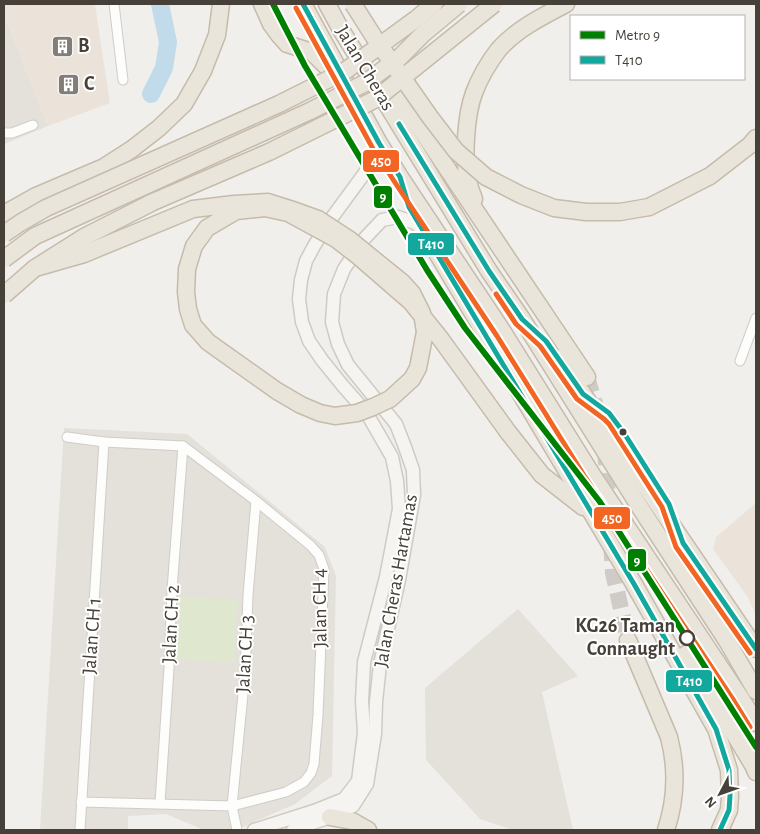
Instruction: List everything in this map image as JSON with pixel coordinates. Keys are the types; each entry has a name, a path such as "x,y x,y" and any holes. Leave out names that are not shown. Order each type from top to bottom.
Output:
{"highway":[{"path":"4,214 36,196 104,166 158,128 184,104 203,71 217,35 221,4"},
{"path":"262,4 271,24 287,44 312,52 351,90"},
{"name":"Jalan Cheras","path":"302,4 379,143 400,177 756,723"},
{"name":"Jalan Cheras","path":"327,4 489,271 522,319 641,509 727,641 756,691"},
{"path":"353,4 430,117 456,151 486,177 521,195 554,208 586,212 620,212 649,206 710,176 750,145 756,138"},
{"path":"4,234 46,208 279,104 346,71 434,4"},
{"path":"4,260 35,236 310,111 365,83 399,58 423,34 459,4"},
{"path":"4,295 35,268 84,237 144,207 269,152 376,99 494,4"},
{"path":"479,215 468,180 465,155 469,116 474,94 484,70 500,48 522,29 566,4"},
{"path":"340,28 412,116 587,377"},
{"path":"400,177 409,207 634,584 716,729 729,770 729,810 720,830"},
{"path":"35,268 84,254 193,209 268,202 318,220 350,240 403,283 412,293 422,313 423,323 425,332 418,368 412,379 390,399 357,413 334,416 320,413 301,405 208,342 193,325 188,309 186,292 187,269 194,246 207,228 236,212 265,208 288,213 336,239 411,302 417,309 422,316 428,324 440,338 508,432 542,475 592,515"},
{"path":"522,319 546,341 756,649"},
{"path":"634,584 660,610 756,772"},
{"path":"628,640 672,749 675,771 674,790 666,830"},
{"path":"330,817 352,821 368,830"}],"street":[{"path":"114,4 123,80"},
{"path":"4,133 12,133 33,125"},
{"name":"Jalan Cheras Hartamas","path":"254,830 314,811 344,799 358,782 364,733 362,701 364,662 386,577 399,509 397,481 392,456 366,412 342,386 309,341 302,322 300,299 301,280 306,261 328,223 376,155 379,143"},
{"name":"Jalan Cheras Hartamas","path":"293,830 330,817 353,806 367,784 376,734 376,702 380,664 414,494 412,470 396,424 348,365 338,344 332,322 334,294 344,270 365,238 382,220 398,217 416,223 424,230"},
{"path":"740,361 756,318"},
{"path":"67,437 104,442 183,446"},
{"name":"Jalan CH 1","path":"80,830 104,442"},
{"name":"Jalan CH 4","path":"81,802 232,806 286,792 304,782 311,773 314,764 324,569 319,555 310,545 183,446"},
{"name":"Jalan CH 2","path":"160,804 172,590 183,446"},
{"name":"Jalan CH 3","path":"237,830 232,806 245,674 248,595 256,502"},
{"path":"370,638 385,604 394,601"}],"shaded area":[{"path":"4,4 95,4 110,103 48,126 4,15"},
{"path":"4,15 48,126 4,144"},
{"path":"64,428 187,434 325,547 336,576 332,776 295,804 236,830 204,830 166,814 128,816 128,830 40,830"},
{"path":"756,503 756,615 747,596 713,549 716,537"},
{"path":"518,609 578,676 542,692 573,830 513,830 480,819 426,760 425,688"}],"green space":[{"path":"179,596 237,599 235,662 176,660"}],"waterway":[{"path":"151,94 164,68 168,42 160,4"}],"tunnel":[{"path":"587,377 598,413"},
{"path":"605,449 613,573 628,640"}],"metro line":[{"name":"9","path":"273,4 305,66 427,270 465,328 600,502 756,747"}],"transit line":[{"name":"T410","path":"303,4 379,143 400,177 409,207 634,584 716,729 729,770 729,810 720,830"},
{"name":"450","path":"296,8 372,147 497,336 585,477 750,727"},
{"name":"T410","path":"399,124 489,271 522,319 546,341 583,394 609,413 624,433 669,504 683,543 756,649"},
{"name":"450","path":"496,294 516,324 540,346 577,399 609,424 662,507 676,547 750,653"}],"place":[{"name":"B","path":"62,46"},
{"name":"C","path":"68,84"},
{"name":"KG26 Taman Connaught","path":"687,638"}]}
